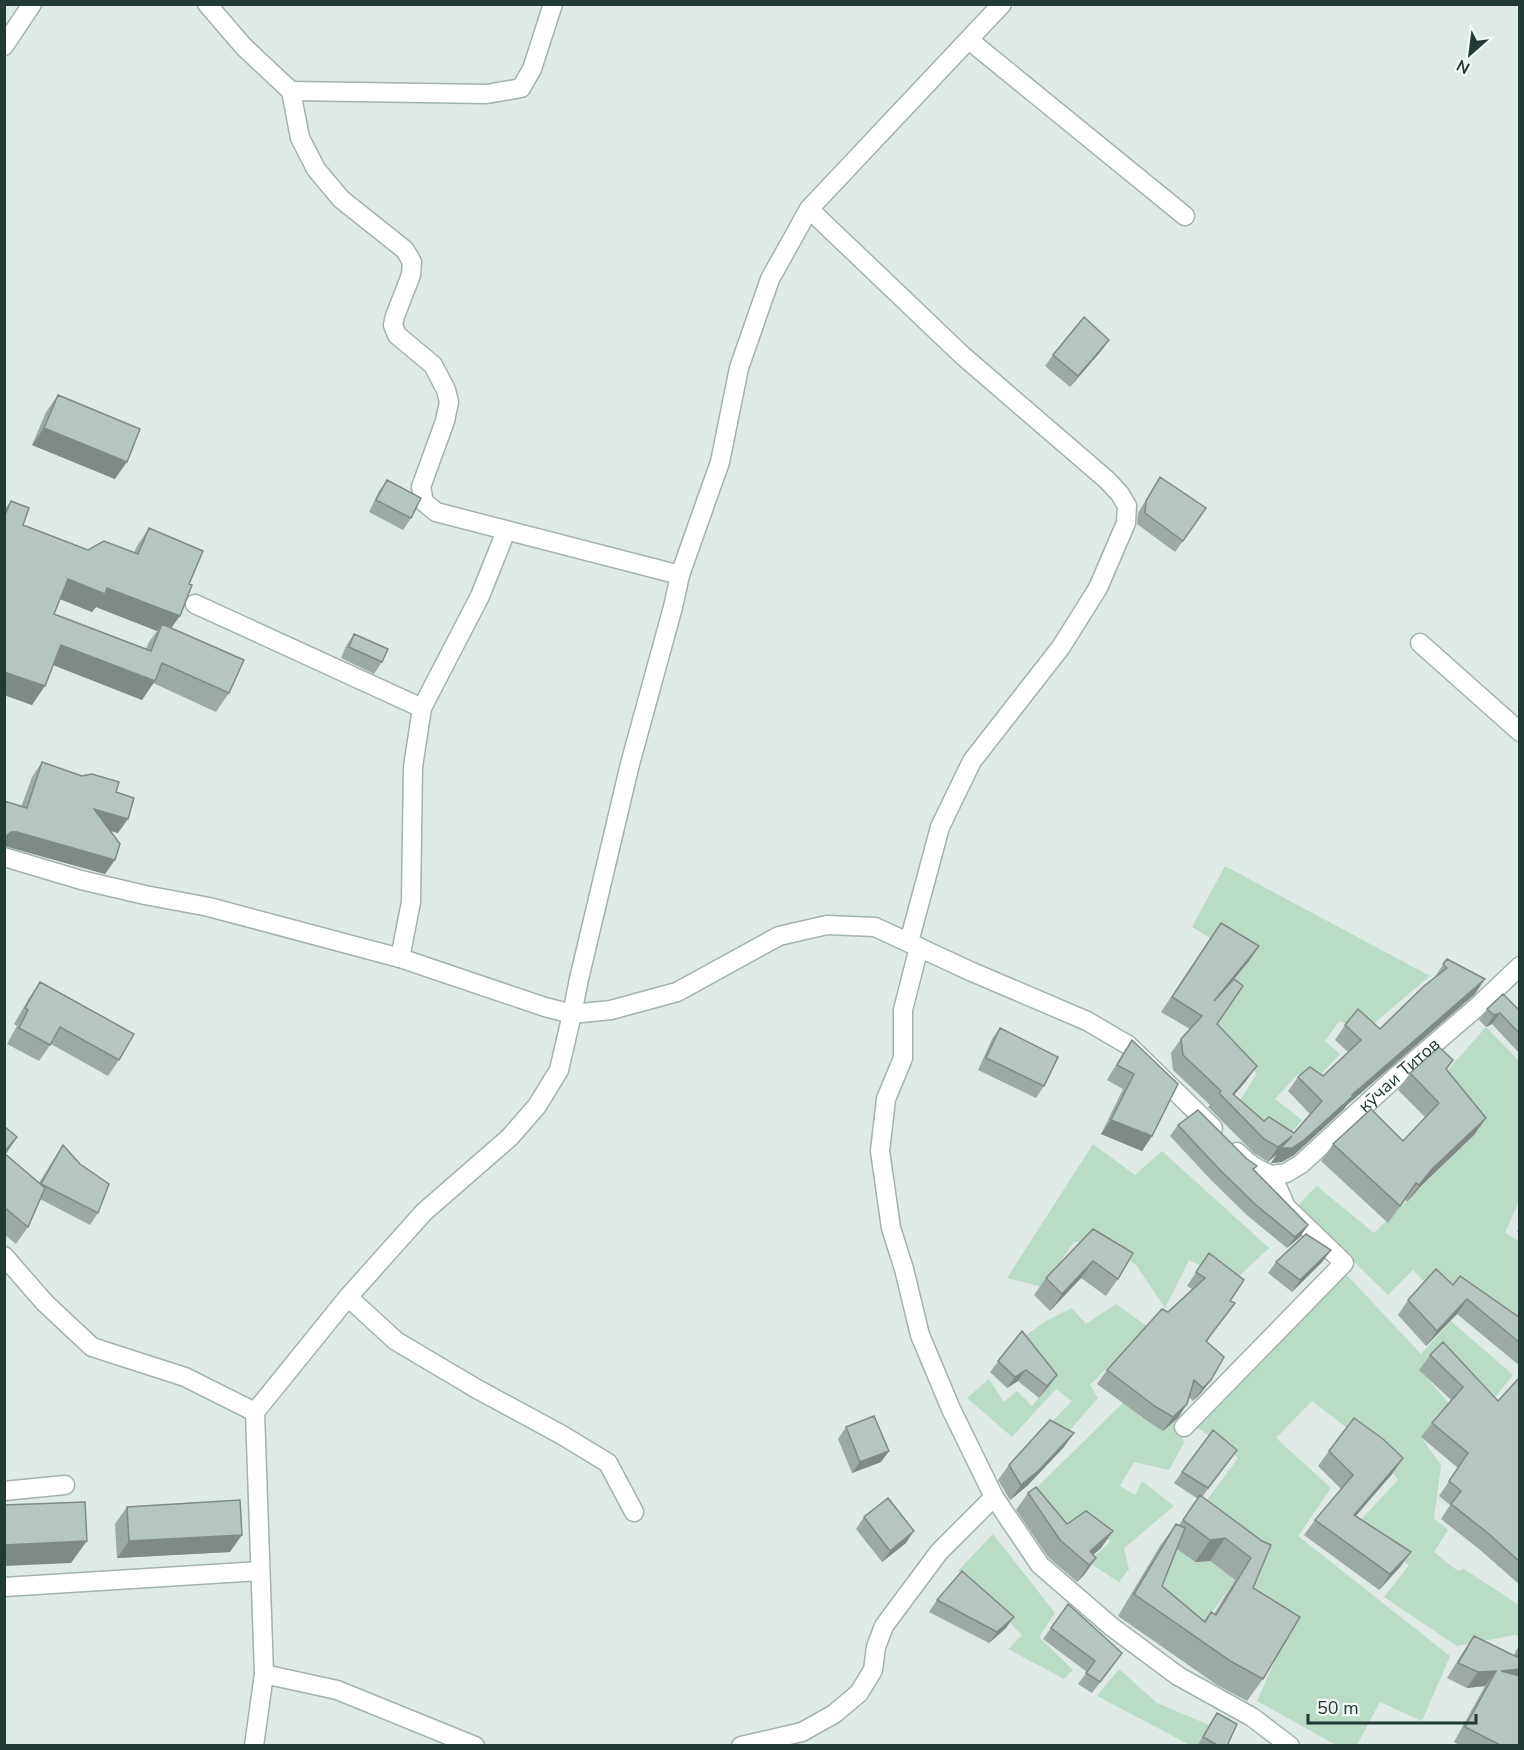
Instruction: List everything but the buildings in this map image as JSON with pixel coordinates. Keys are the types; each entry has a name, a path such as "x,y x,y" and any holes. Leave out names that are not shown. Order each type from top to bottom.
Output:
{"street":[{"path":"4,46 32,4"},
{"path":"207,4 244,47 291,91 300,138 316,169 341,199 405,250 412,262 411,275 393,325 397,335 433,365 446,390 449,402 445,421 420,487 424,502 436,512 680,574"},
{"path":"291,91 487,94 520,88 532,69 553,4"},
{"path":"254,1746 264,1674 255,1412 348,1297 424,1212 510,1137 537,1106 559,1070 630,764 680,574 720,462 739,368 770,279 808,209 1002,4"},
{"path":"969,40 1185,216"},
{"path":"808,209 962,356 1107,480 1127,506 1126,523 1098,588 1060,647 972,761 940,827 914,944 903,1010 903,1058 886,1098 880,1151 891,1228 904,1269 920,1335 951,1409 994,1497 1040,1565 1112,1627 1178,1676 1252,1717 1290,1746"},
{"path":"400,958 411,902 413,767 422,708 480,596 506,531"},
{"path":"195,604 422,708"},
{"path":"1420,643 1520,732"},
{"path":"4,857 81,880 209,907 400,958 572,1014 611,1010 677,992 779,936 827,925 875,927 1087,1021 1128,1045 1247,1162 1260,1171 1272,1175 1287,1207 1344,1263 1184,1426"},
{"name":"кӯчаи Титов","path":"1272,1175 1286,1173 1301,1164 1520,966"},
{"path":"4,1256 45,1303 92,1347 185,1377 255,1412"},
{"path":"348,1297 396,1341 608,1463 634,1512"},
{"path":"4,1491 64,1485"},
{"path":"741,1746 802,1731 834,1714 859,1693 873,1670 876,1647 884,1626 939,1552 994,1497"},
{"path":"4,1587 260,1571"},
{"path":"264,1674 337,1690 475,1746"}],"green space":[{"path":"1225,866 1430,976 1366,1030 1339,1021 1325,1041 1340,1054 1322,1073 1335,1081 1323,1092 1298,1074 1275,1099 1302,1120 1281,1144 1233,1112 1257,1073 1227,1051 1203,1016 1249,961 1192,927"},
{"path":"1486,1027 1519,1061 1519,1201 1505,1233 1519,1241 1519,1332 1452,1309 1413,1270 1388,1295 1297,1206 1317,1186 1374,1233 1474,1135 1438,1081"},
{"path":"1093,1144 1135,1175 1162,1151 1269,1248 1233,1282 1189,1260 1165,1308 1136,1265 1095,1241 1074,1242 1042,1287 1007,1278"},
{"path":"1345,1273 1421,1354 1451,1321 1513,1375 1487,1407 1420,1370 1472,1430 1421,1437 1441,1465 1434,1519 1448,1530 1434,1552 1458,1571 1464,1569 1519,1605 1519,1636 1457,1646 1384,1597 1409,1565 1353,1528 1398,1480 1378,1452 1312,1401 1276,1438 1331,1488 1298,1536 1450,1656 1422,1721 1380,1702 1357,1745 1336,1745 1257,1701 1284,1640 1244,1615 1260,1568 1194,1518 1238,1458 1196,1426"},
{"path":"1116,1304 1148,1327 1090,1385 1098,1398 1057,1445 1039,1435 1072,1401 1056,1389 1012,1437 967,1398 989,1379 1004,1402 1017,1391 1032,1406 1052,1381 1019,1340 1046,1321 1072,1308 1086,1324"},
{"path":"1172,1348 1156,1401 1138,1415 1163,1430 1177,1420 1184,1443 1169,1470 1134,1462 1120,1486 1135,1495 1142,1481 1174,1506 1124,1548 1129,1569 1119,1582 1088,1562 1111,1541 1073,1519 1059,1529 1029,1495 1123,1403"},
{"path":"993,1534 1055,1613 1039,1637 1073,1670 1064,1679 1008,1649 1022,1635 958,1571"},
{"path":"1168,1542 1194,1562 1210,1561 1235,1580 1190,1644 1146,1608"},
{"path":"1119,1669 1157,1703 1209,1725 1197,1745 1190,1745 1097,1696"}]}
